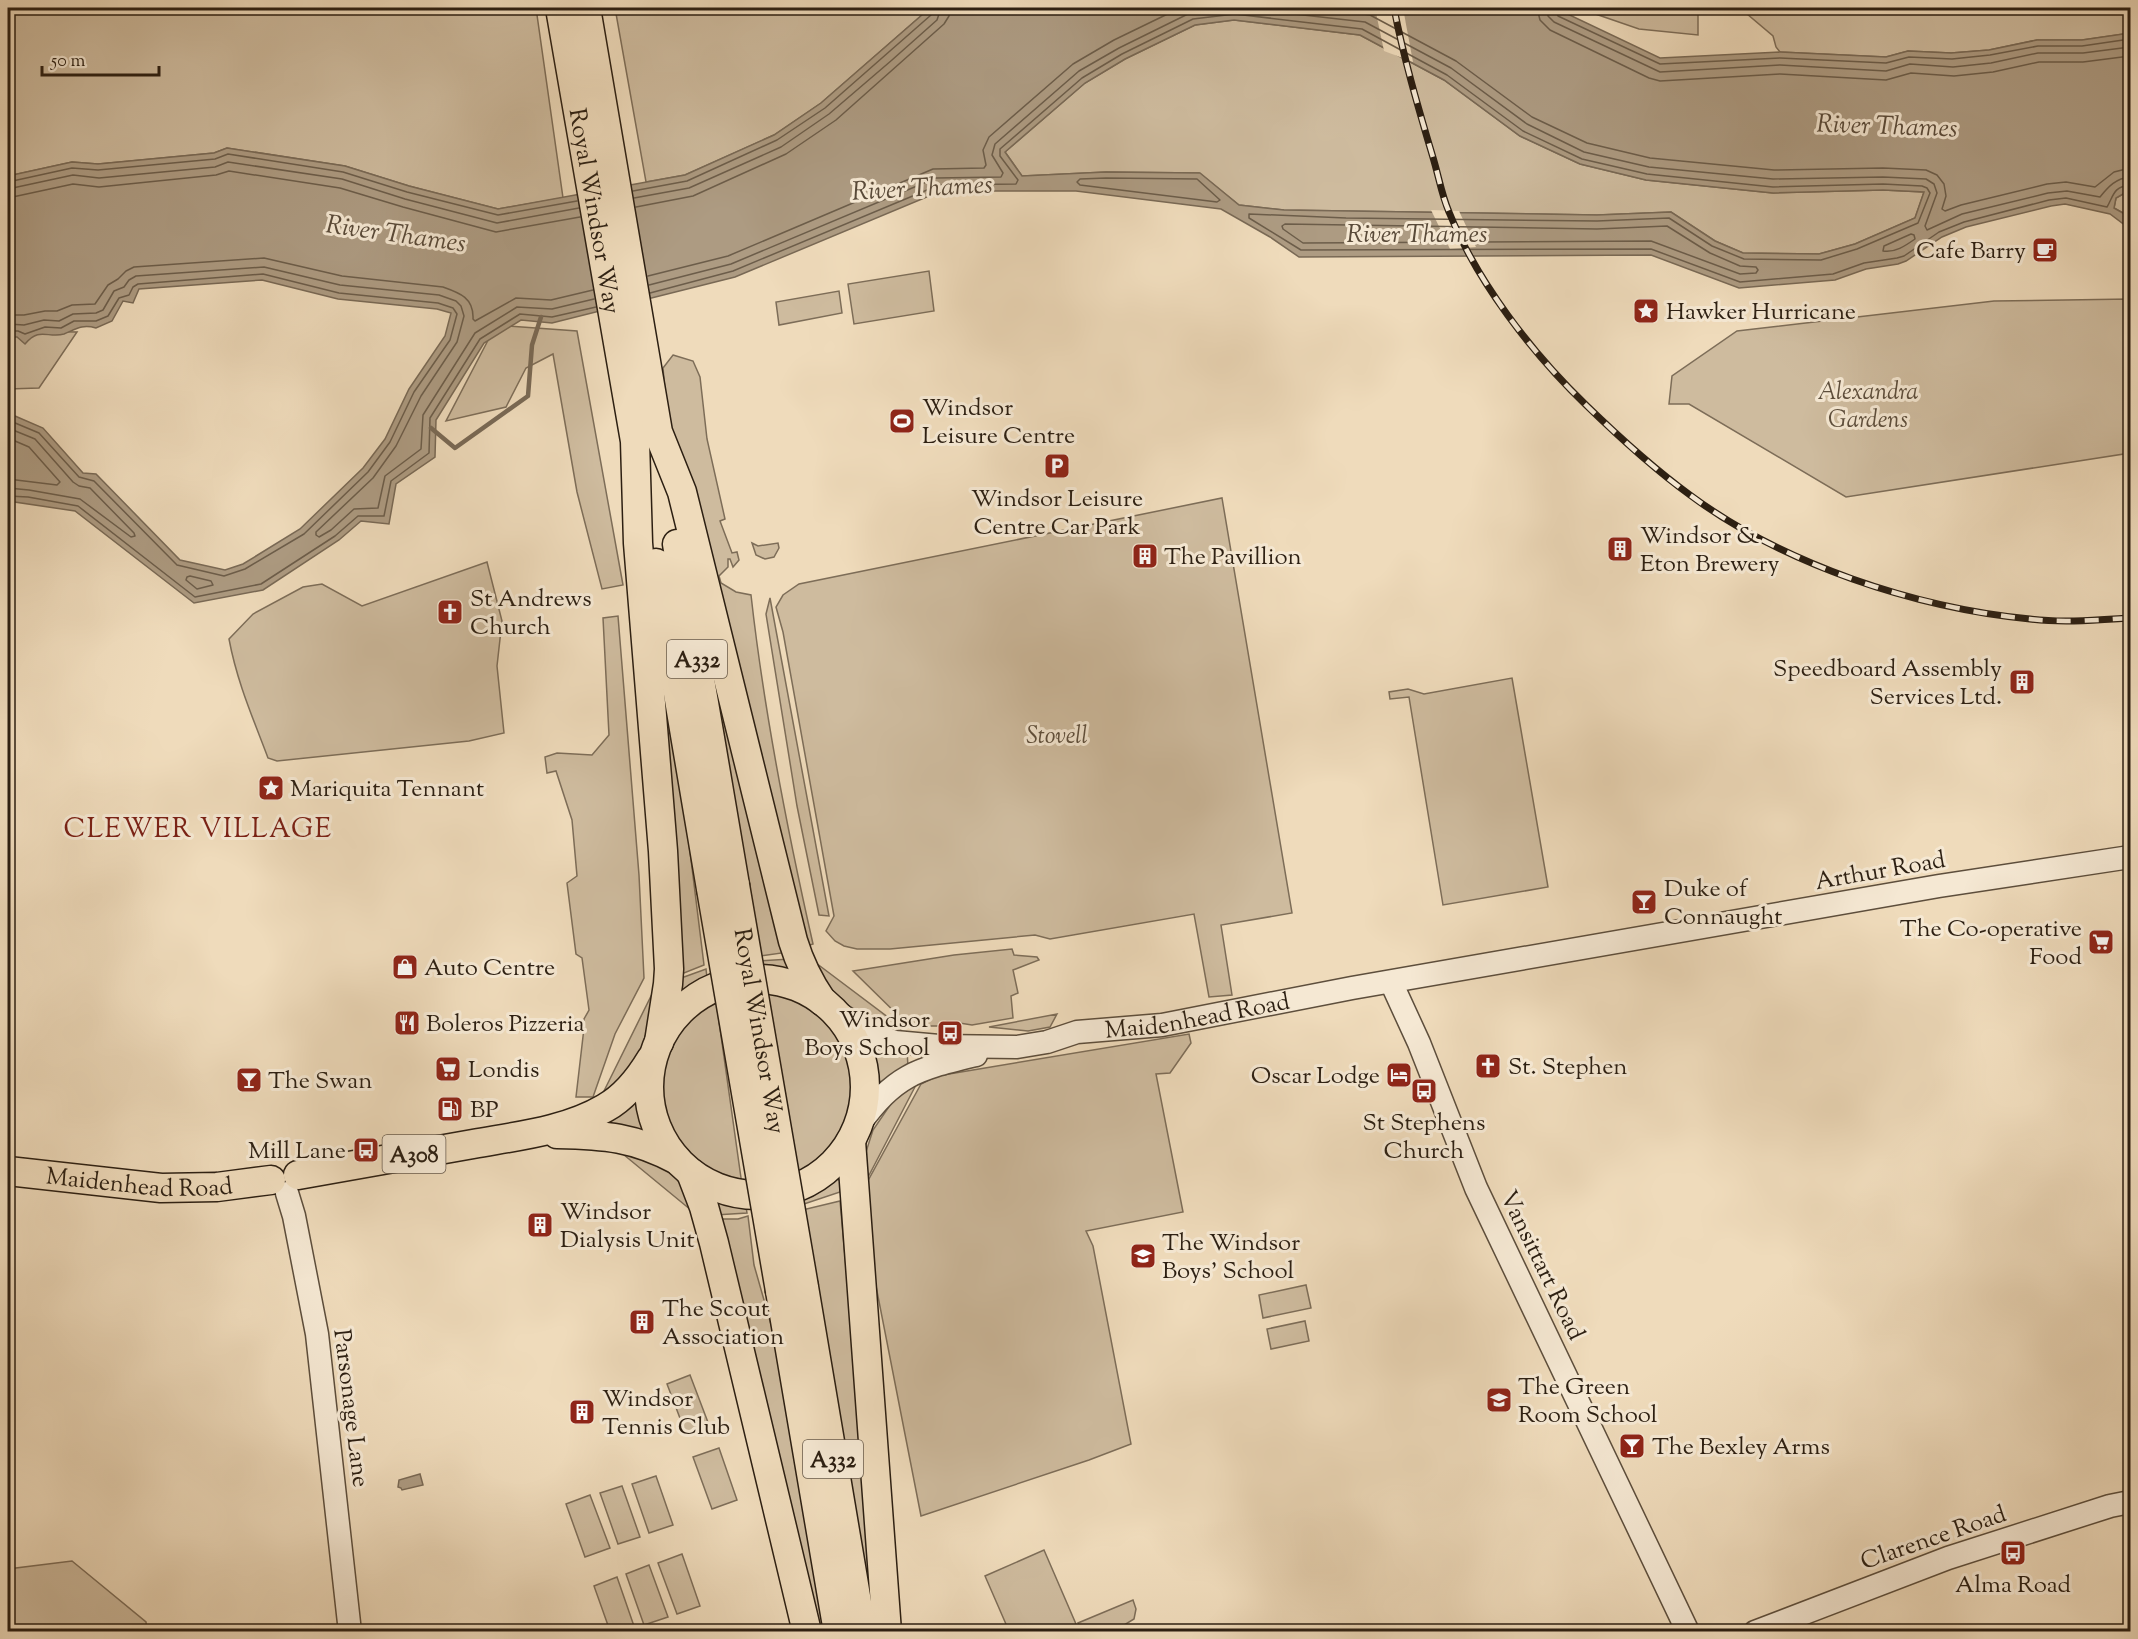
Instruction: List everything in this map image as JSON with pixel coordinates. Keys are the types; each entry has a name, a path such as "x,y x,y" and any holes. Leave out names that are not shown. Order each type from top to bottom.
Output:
{"main road":[{"name":"Royal Windsor Way","path":"561,8 586,83 792,1289 862,1632"},
{"name":"Royal Windsor Way","path":"586,8 586,83"},
{"path":"645,424 682,492 793,941 799,962 809,981 828,1006"},
{"path":"645,424 638,543 663,852 669,969 657,1047"},
{"name":"A308","path":"757,980 785,983 805,991 828,1006 854,1039 863,1065 865,1096 854,1133 839,1158 816,1178 782,1192 760,1195 741,1194 709,1184 684,1167 662,1140 651,1110 649,1079 657,1047 673,1020 694,1000 721,986 739,981 757,980"},
{"name":"Maidenhead Road","path":"8,1171 161,1188 285,1183 531,1133 580,1119 615,1102 631,1087 657,1047"},
{"name":"Maidenhead Road","path":"531,1133 620,1137 648,1146 684,1167"},
{"path":"854,1133 887,1632"},
{"path":"684,1167 704,1207 714,1242 807,1632"},
{"name":"Royal Windsor Way","path":"792,1289 838,1632"}],"street":[{"name":"Arthur Road","path":"1391,982 1939,886 2128,861"},
{"name":"Maidenhead Road","path":"854,1133 883,1094 912,1074 936,1065 1003,1048 1047,1042 1077,1032 1162,1025 1391,982"},
{"name":"Vansittart Road","path":"1391,982 1419,1043 1476,1188 1688,1632"},
{"name":"Maidenhead Road","path":"828,1006 869,1033 896,1042 923,1046 1003,1048"},
{"name":"Parsonage Lane","path":"285,1183 294,1216 317,1334 350,1632"},
{"name":"Clarence Road","path":"1755,1632 1948,1558 2110,1506 2130,1502"}],"green space":[{"path":"8,8 536,8 563,198 498,209 409,186 345,166 227,148 214,153 98,164 72,162 8,176"},
{"path":"615,8 930,8 821,103 774,135 685,175 646,182"},
{"path":"1578,8 1698,8 1698,35 1639,29"},
{"path":"1740,8 2130,8 2130,33 2082,40 2037,40 1989,50 1951,53 1908,51 1886,57 1780,52 1773,36"},
{"path":"1234,20 1360,35 1444,80 1520,136 1580,164 1646,180 1773,193 1883,190 1924,192 1915,218 1855,244 1819,254 1743,253 1715,241 1671,212 1597,215 1284,210 1239,205 1199,173 1106,172 1022,176 1005,152 1085,83 1125,59 1195,25"},
{"path":"2130,190 2130,217 2114,208 2116,198"},
{"path":"929,271 934,311 854,324 848,284"},
{"path":"839,291 842,313 779,325 776,302"},
{"name":"Alexandra Gardens","path":"2130,299 2130,453 1846,497 1689,404 1669,404 1672,376 1737,331 1994,301"},
{"path":"496,325 577,331 623,585 602,589 577,492 553,354 526,368 506,407 446,421"},
{"path":"8,331 77,332 39,388 8,389"},
{"path":"673,355 693,361 700,377 707,439 725,519 720,521 732,553 737,552 739,560 733,567 728,559 728,567 719,576 721,583 736,592 751,595 777,770 813,944 804,947 667,414 663,368"},
{"name":"Stovell","path":"1222,498 1292,913 1221,925 1232,995 1209,997 1194,914 1050,939 1035,935 890,949 857,949 835,941 826,931 834,916 783,632 776,607 783,595 799,584"},
{"path":"752,543 758,546 778,543 779,548 774,557 765,559 756,555"},
{"path":"487,562 502,621 497,666 504,733 469,741 277,761 268,758 241,685 229,639 253,614 303,587 322,584 362,606"},
{"path":"696,589 789,952 754,957"},
{"path":"651,596 684,803 704,965 674,977"},
{"path":"770,598 829,916 819,915 797,806 766,614"},
{"path":"618,616 639,875 644,978 615,1034 593,1097 576,1097 584,1019 589,1010 582,958 576,954 567,883 577,876 572,820 556,771 547,773 545,757 557,753 592,755 609,735 603,618"},
{"path":"1512,678 1548,887 1443,905 1409,697 1390,699 1389,692 1408,689 1424,694"},
{"path":"1012,949 1014,955 1037,957 1039,960 1013,970 1018,993 1011,996 1013,1018 972,1025 947,1021 940,1026 909,1026 853,971 954,955"},
{"path":"790,959 791,970 757,966 756,961"},
{"path":"812,960 901,1027 901,1033 871,1021 843,1004 821,979"},
{"path":"706,969 707,978 679,993 673,981"},
{"path":"656,986 656,1009 634,1069 601,1097"},
{"path":"760,992 798,1001 828,1023 847,1054 852,1073 852,1104 845,1131 828,1154 799,1177"},
{"path":"716,1000 742,1185 702,1169 686,1155 674,1139 665,1120 660,1100 660,1080 664,1059 672,1040 686,1023"},
{"path":"1057,1014 1050,1027 1028,1031 989,1027"},
{"path":"1189,1034 1191,1043 1170,1073 1156,1074 1183,1212 1086,1231 1093,1246 1131,1444 921,1516 874,1276 864,1188 921,1084 937,1076"},
{"path":"871,1046 907,1050 908,1067 883,1082 878,1081"},
{"path":"917,1083 865,1183 864,1158 873,1130 899,1092"},
{"path":"635,1101 643,1131 611,1126 607,1117"},
{"path":"618,1150 653,1160 678,1179 697,1215"},
{"path":"837,1179 841,1181 840,1192 798,1206 797,1201 809,1197"},
{"path":"840,1201 867,1500 872,1631 798,1211"},
{"path":"717,1202 734,1207 746,1207 747,1213 715,1215"},
{"path":"748,1216 754,1265 772,1328 826,1631 818,1631 716,1219 738,1219"},
{"path":"1306,1285 1311,1308 1263,1318 1259,1295"},
{"path":"1305,1321 1309,1341 1271,1349 1267,1329"},
{"path":"690,1375 709,1425 686,1434 667,1384"},
{"path":"719,1448 737,1500 712,1509 693,1457"},
{"path":"656,1476 673,1525 649,1533 632,1484"},
{"path":"622,1486 640,1537 618,1544 600,1493"},
{"path":"590,1495 610,1548 585,1557 566,1504"},
{"path":"1044,1550 1079,1631 1009,1631 985,1576"},
{"path":"682,1554 700,1606 677,1614 658,1563"},
{"path":"72,1561 146,1622 147,1631 8,1631 8,1569"},
{"path":"649,1565 668,1617 644,1625 626,1574"},
{"path":"617,1577 635,1629 610,1631 594,1586"},
{"path":"1133,1600 1136,1609 1134,1619 1121,1627 1110,1626 1082,1631 1078,1623"}],"water":[{"name":"River Thames","path":"930,8 1555,8 1660,58 1780,52 1886,57 1908,51 1951,53 1989,50 2037,40 2082,40 2130,33 2130,190 2116,198 2114,208 2130,217 2130,229 2110,214 2065,204 2051,206 1966,227 1942,237 1898,264 1866,269 1835,280 1739,288 1651,255 1299,257 1270,237 1221,209 1076,191 941,191 735,277 552,323 521,320 484,343 436,420 435,457 396,484 389,524 361,521 339,540 263,590 194,603 75,511 8,501 8,413 43,428 83,473 96,474 180,560 225,570 243,564 300,529 363,468 385,439 409,389 445,336 451,313 437,309 338,299 262,280 139,289 133,303 123,301 112,321 96,328 83,327 64,334 40,334 25,344 17,337 8,337 8,176 72,162 98,164 214,153 227,148 345,166 409,186 498,209 685,175 774,135 821,103","holes":["1234,20 1360,35 1444,80 1520,136 1580,164 1646,180 1773,193 1883,190 1924,192 1915,218 1855,244 1819,254 1743,253 1715,241 1671,212 1597,215 1284,210 1239,205 1200,173 1106,172 1022,176 1005,152 1085,83 1125,59 1195,25"]},
{"path":"420,1474 423,1485 402,1490 398,1487 399,1480"}],"pier":[{"path":"1375,8 1403,8 1413,62 1384,51"},
{"path":"1431,210 1459,211 1476,247 1450,249"}],"waterway":[{"path":"431,428 455,448 528,396 532,345 541,317"}],"railway":[{"path":"1394,8 1407,66 1444,200 1475,264 1490,290 1526,340 1546,363 1586,405 1650,463 1690,495 1727,520 1808,562 1852,579 1941,605 1986,613 2055,621 2130,618"}],"place":[{"name":"Cafe Barry","path":"2045,250"},
{"name":"Hawker Hurricane","path":"1646,311"},
{"name":"Windsor Leisure Centre","path":"902,421"},
{"name":"Windsor Leisure Centre Car Park","path":"1057,466"},
{"name":"Windsor & Eton Brewery","path":"1620,549"},
{"name":"The Pavillion","path":"1145,556"},
{"name":"St Andrews Church","path":"450,612"},
{"name":"Speedboard Assembly Services Ltd.","path":"2022,682"},
{"name":"Mariquita Tennant","path":"271,788"},
{"name":"Duke of Connaught","path":"1644,902"},
{"name":"The Co-operative Food","path":"2101,942"},
{"name":"Auto Centre","path":"405,967"},
{"name":"Boleros Pizzeria","path":"407,1023"},
{"name":"Windsor Boys School","path":"950,1033"},
{"name":"St. Stephen","path":"1488,1066"},
{"name":"Londis","path":"448,1069"},
{"name":"Oscar Lodge","path":"1399,1075"},
{"name":"The Swan","path":"249,1080"},
{"name":"St Stephens Church","path":"1424,1091"},
{"name":"BP","path":"450,1109"},
{"name":"Mill Lane","path":"366,1150"},
{"name":"Windsor Dialysis Unit","path":"540,1225"},
{"name":"The Windsor Boys' School","path":"1143,1256"},
{"name":"The Scout Association","path":"642,1322"},
{"name":"The Green Room School","path":"1499,1400"},
{"name":"Windsor Tennis Club","path":"582,1412"},
{"name":"The Bexley Arms","path":"1632,1446"},
{"name":"Alma Road","path":"2013,1553"}],"district":[{"name":"CLEWER VILLAGE","path":"198,828"}]}
